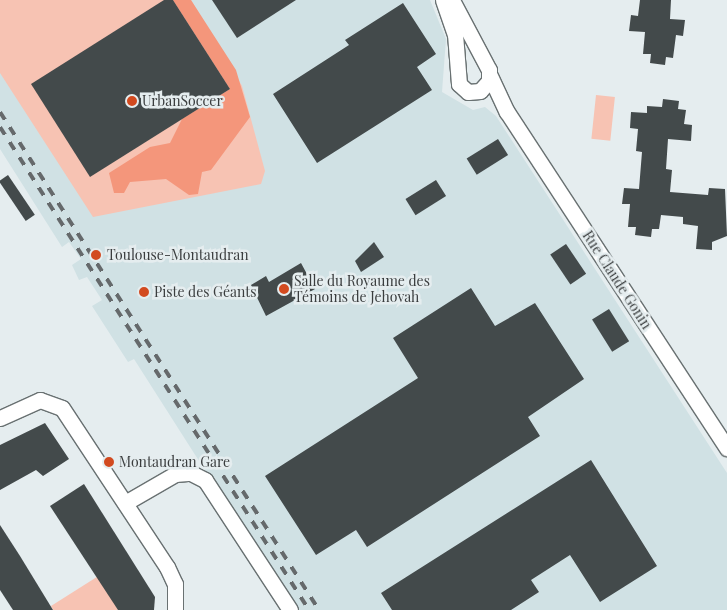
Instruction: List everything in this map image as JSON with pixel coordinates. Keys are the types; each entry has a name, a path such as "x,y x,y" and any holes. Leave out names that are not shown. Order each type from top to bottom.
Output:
{"street":[{"path":"443,0 455,34 459,68 457,78 463,89 480,91 487,70 474,60 459,68"},
{"name":"Rue Claude Gonin","path":"452,0 507,112 724,437"},
{"name":"Rue Claude Gonin","path":"480,91 507,112"},
{"path":"0,418 40,400 62,408 125,502 172,577 176,610"},
{"path":"125,502 175,474 191,473 205,480 290,610"}],"shaded area":[{"path":"0,0 430,0 446,39 442,92 473,110 485,107 496,116 727,473 727,610 294,610 134,359 128,362 92,306 102,300 87,277 79,280 72,265 81,259 69,242 62,247 0,149"},
{"name":"UrbanSoccer","path":"0,0 191,0 242,86 265,171 261,184 93,217 0,73"},
{"path":"173,0 191,0 236,70 250,117 211,170 202,172 198,194 189,195 166,179 130,182 124,193 114,193 109,173 150,147 170,143 182,119 230,89"},
{"path":"596,95 615,97 610,141 591,139"},
{"path":"100,575 118,610 53,610 51,606"}],"building":[{"path":"164,0 173,0 230,89 90,177 31,84"},
{"path":"212,0 296,0 237,38"},
{"path":"640,0 671,0 670,19 685,20 683,36 676,35 673,58 666,57 665,65 650,63 651,54 643,54 645,32 629,31 631,15 638,16"},
{"path":"403,3 436,54 417,67 432,90 317,163 273,94 349,45 345,40"},
{"path":"663,99 679,101 678,109 686,110 684,124 692,125 691,141 668,139 666,169 672,170 670,192 708,195 709,188 725,189 727,236 712,242 712,250 696,249 698,226 683,224 683,217 661,215 659,229 652,229 651,237 635,235 636,227 628,227 630,204 622,204 624,188 639,189 642,152 636,151 638,129 630,128 631,112 647,113 647,106 662,107"},
{"path":"498,139 508,155 477,175 467,159"},
{"path":"8,175 35,215 26,221 0,183 0,180"},
{"path":"436,180 446,196 416,215 405,199"},
{"path":"374,242 384,257 361,272 355,261"},
{"path":"566,244 586,274 570,284 550,255"},
{"name":"Salle du Royaume des Témoins de Jehovah","path":"301,263 315,289 266,316 251,285 266,276 269,282"},
{"path":"471,288 495,326 535,303 584,379 528,417 540,436 367,547 356,530 316,555 265,476 418,378 393,338"},
{"path":"609,309 629,341 612,352 592,320"},
{"path":"45,423 69,459 43,476 36,470 0,490 0,445"},
{"path":"591,460 657,566 600,602 570,555 531,580 539,592 511,610 392,610 381,593"},
{"path":"84,484 155,597 154,610 118,610 50,506"},
{"path":"0,525 53,610 13,610 0,590"}],"railway":[{"path":"0,112 319,610"},
{"path":"0,127 309,610"}],"place":[{"name":"UrbanSoccer","path":"132,101"},
{"name":"Toulouse-Montaudran","path":"96,255"},
{"name":"Salle du Royaume des Témoins de Jehovah","path":"284,289"},
{"name":"Piste des Géants","path":"144,292"},
{"name":"Montaudran Gare","path":"109,462"}]}
